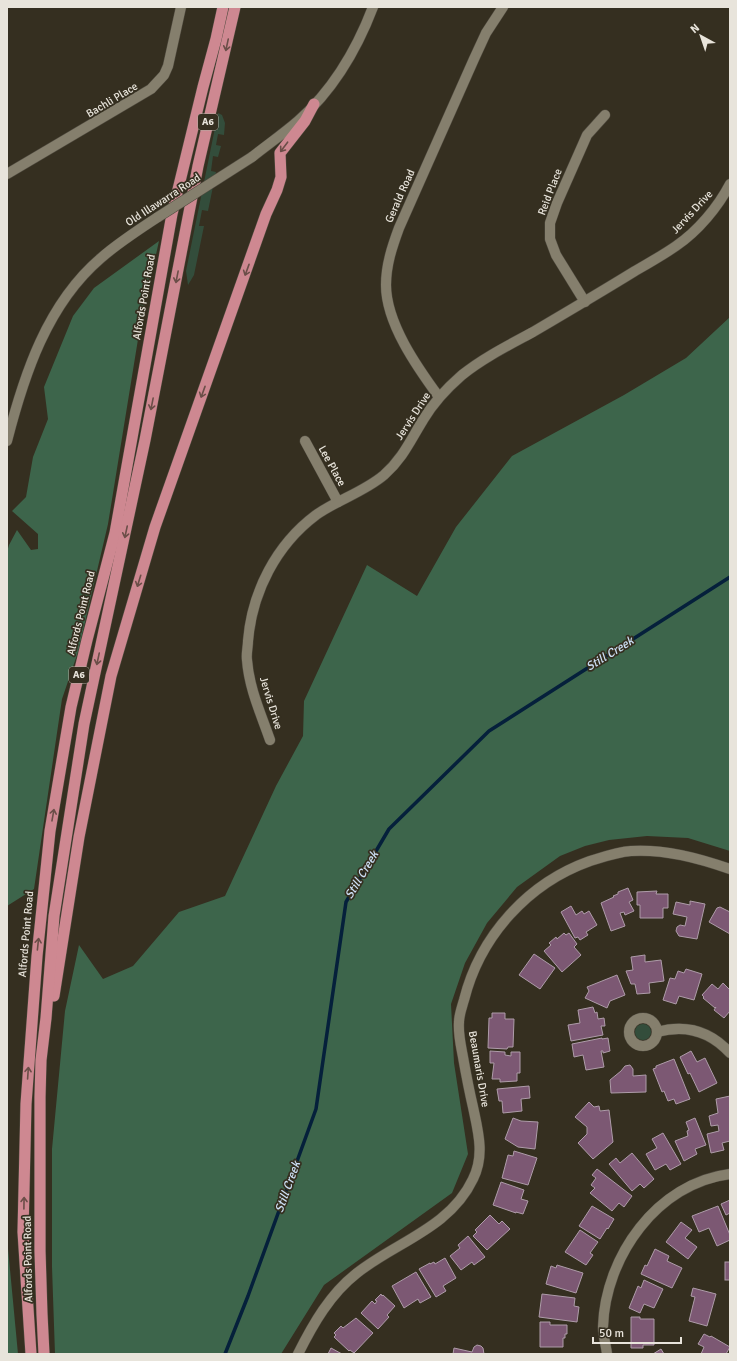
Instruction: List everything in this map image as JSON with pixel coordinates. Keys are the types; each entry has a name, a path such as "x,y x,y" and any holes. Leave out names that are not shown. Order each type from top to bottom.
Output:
{"highway":[{"name":"Alfords Point Road","path":"31,1354 23,1232 26,1104 37,956 50,831 71,707 115,533 172,214 202,87 216,39 223,7"},
{"name":"Alfords Point Road","path":"44,1354 39,1135 41,1060 46,1018 54,916 84,724 145,440 198,166 235,7"},
{"name":"A6","path":"46,1018 56,992 79,837 111,676 155,527 266,214 277,190 281,172 280,153 305,121 314,104"}],"street":[{"name":"Bachli Place","path":"7,174 151,89 164,75 168,66 181,7"},
{"name":"Old Illawarra Road","path":"7,442 27,374 40,340 74,286 101,258 158,217 252,157 298,120 329,87 343,66 367,24 373,7"},
{"name":"Gerald Road","path":"439,397 405,346 391,314 386,286 389,255 398,228 474,59 486,33 503,7"},
{"name":"Reid Place","path":"585,302 556,255 550,239 550,223 586,135 605,115"},
{"name":"Jervis Drive","path":"270,740 253,691 247,659 249,626 258,593 274,560 297,532 316,515 377,480 398,462 410,444 423,419 439,397 462,375 489,357 585,302 678,245 695,230 714,208 730,184"},
{"name":"Lee Place","path":"305,441 338,502"},
{"name":"Beaumaris Drive","path":"298,1354 308,1332 322,1310 339,1290 357,1273 433,1225 450,1212 462,1198 474,1178 480,1156 479,1132 460,1042 458,1022 470,979 502,922 524,900 547,881 579,865 602,857 630,851 662,852 704,860 730,869"},
{"path":"657,1032 670,1028 689,1029 707,1034 722,1045 730,1054"},
{"path":"608,1354 603,1328 609,1285 640,1226 661,1204 687,1188 717,1175 730,1174"}],"green space":[{"path":"218,113 222,115 225,123 224,135 218,134 216,145 221,146 218,157 213,156 211,171 216,172 208,211 202,210 199,226 204,226 194,275 188,285 186,271"},
{"path":"159,241 140,327 108,524 78,652 62,699 34,889 7,906 7,552 17,530 31,550 38,549 38,534 12,511 26,497 33,457 48,419 44,387 73,316 94,288"},
{"path":"730,317 730,851 688,838 647,836 609,840 585,846 560,856 517,887 487,923 465,963 451,1004 454,1063 468,1154 452,1193 324,1285 281,1354 55,1354 52,1267 52,1149 65,1011 79,945 103,979 133,966 179,912 225,896 276,786 303,736 304,701 367,565 417,596 456,527 512,456 624,395 686,358"},
{"path":"643,1024 650,1029 651,1032 646,1039 643,1040 636,1035 635,1032 640,1025"},
{"path":"7,1238 18,1354 7,1354"}],"building":[{"path":"628,888 633,900 629,902 634,911 625,915 624,912 620,913 625,926 611,931 601,903 614,897 613,896 618,894 618,892"},
{"path":"657,891 656,894 668,894 668,908 663,908 663,918 640,918 640,905 637,905 637,892"},
{"path":"690,901 705,904 697,939 679,936 676,931 677,927 680,925 685,926 687,917 673,914 676,902 690,905"},
{"path":"571,906 576,915 582,911 584,914 589,911 597,925 586,932 588,935 580,940 578,937 575,938 561,912"},
{"path":"720,907 730,912 730,934 709,922 717,908"},
{"path":"564,933 566,935 569,933 577,944 574,947 581,955 562,972 544,951 551,945 549,943"},
{"path":"534,954 555,968 540,989 519,975"},
{"path":"645,955 645,962 661,960 664,981 649,983 650,993 637,994 635,984 631,984 626,971 633,970 631,957"},
{"path":"686,969 702,974 694,1000 679,996 676,1004 663,1000 670,978 675,979 678,971 684,973"},
{"path":"617,975 625,995 610,1001 607,1008 585,998 589,991 587,987"},
{"path":"723,983 730,990 730,1011 724,1018 714,1010 716,1007 715,1008 703,998 704,997 702,995 712,984 718,989"},
{"path":"593,1007 595,1013 597,1012 598,1019 604,1018 605,1026 601,1026 603,1035 571,1041 568,1025 580,1023 578,1010"},
{"path":"492,1013 505,1013 505,1019 514,1019 513,1047 508,1047 507,1049 488,1048 489,1018 492,1018"},
{"path":"608,1038 610,1051 603,1053 603,1051 601,1051 604,1067 586,1070 583,1055 574,1057 572,1044"},
{"path":"490,1051 505,1052 505,1055 511,1056 511,1052 520,1052 520,1073 517,1073 517,1081 500,1082 500,1079 492,1079 494,1063 490,1063"},
{"path":"691,1051 697,1062 705,1058 717,1083 699,1092 680,1057"},
{"path":"674,1059 690,1099 676,1104 674,1099 668,1101 664,1091 662,1092 653,1069 656,1068 656,1066"},
{"path":"630,1065 633,1069 633,1076 646,1075 646,1092 611,1093 610,1080 625,1066"},
{"path":"529,1086 530,1098 521,1099 522,1111 503,1113 502,1101 499,1101 497,1089"},
{"path":"730,1096 730,1141 722,1143 724,1150 711,1153 707,1134 719,1131 718,1125 711,1126 709,1116 718,1113 716,1099"},
{"path":"589,1102 594,1107 599,1106 600,1111 609,1110 613,1142 593,1159 578,1143 587,1134 587,1127 575,1117"},
{"path":"513,1118 521,1121 538,1122 535,1149 518,1147 505,1139"},
{"path":"695,1118 706,1145 695,1149 697,1154 684,1161 675,1141 688,1136 687,1131 689,1130 686,1122"},
{"path":"663,1133 681,1164 670,1170 666,1164 655,1170 646,1154 657,1148 652,1139"},
{"path":"514,1151 537,1158 528,1185 502,1178 508,1155 513,1156"},
{"path":"632,1153 654,1179 644,1188 640,1184 632,1191 609,1164 616,1158 620,1163"},
{"path":"597,1169 632,1196 624,1207 619,1203 612,1211 590,1193 595,1188 591,1185 596,1178 592,1175"},
{"path":"501,1182 524,1190 521,1199 528,1201 523,1214 493,1205"},
{"path":"730,1200 730,1213 726,1215 721,1204"},
{"path":"592,1206 614,1219 600,1239 579,1226"},
{"path":"718,1206 730,1235 730,1240 717,1246 709,1228 699,1232 692,1216"},
{"path":"490,1215 499,1224 502,1221 510,1229 487,1250 473,1236 477,1232 475,1230"},
{"path":"681,1222 692,1230 685,1238 697,1247 688,1259 666,1242"},
{"path":"580,1230 598,1242 590,1253 593,1255 586,1265 565,1252"},
{"path":"468,1236 485,1257 474,1265 472,1262 461,1270 450,1256 460,1248 458,1245"},
{"path":"655,1249 669,1256 667,1261 682,1268 672,1288 641,1274 645,1265 647,1266"},
{"path":"445,1258 456,1278 443,1286 446,1291 436,1297 419,1269 430,1263 434,1262 435,1264"},
{"path":"725,1262 730,1262 730,1280 725,1280"},
{"path":"557,1265 583,1273 576,1293 546,1284 551,1266 556,1268"},
{"path":"416,1272 431,1297 420,1303 418,1299 404,1308 392,1286"},
{"path":"644,1280 663,1289 654,1308 644,1304 640,1313 629,1308 638,1286 641,1288"},
{"path":"693,1288 716,1294 707,1326 689,1321 695,1297 691,1296"},
{"path":"381,1294 395,1306 387,1315 389,1317 378,1329 361,1313 372,1301 375,1304 377,1301 375,1300"},
{"path":"542,1294 575,1298 574,1306 579,1307 577,1322 539,1317"},
{"path":"631,1317 640,1317 640,1319 654,1319 654,1345 643,1345 643,1348 631,1348"},
{"path":"356,1318 373,1333 354,1353 350,1350 349,1351 334,1337 336,1335 334,1333 341,1326 343,1328"},
{"path":"540,1322 550,1322 550,1325 567,1325 567,1334 565,1334 565,1338 563,1338 563,1347 540,1347"},
{"path":"704,1334 710,1337 711,1336 730,1347 726,1354 701,1354 704,1347 698,1344"},
{"path":"477,1345 483,1348 484,1354 453,1354 454,1348 472,1352 474,1347"},
{"path":"331,1348 342,1354 328,1354"},
{"path":"661,1349 664,1354 653,1354"}],"waterway":[{"name":"Still Creek","path":"225,1354 248,1296 316,1109 346,902 389,829 489,731 730,577"}]}
